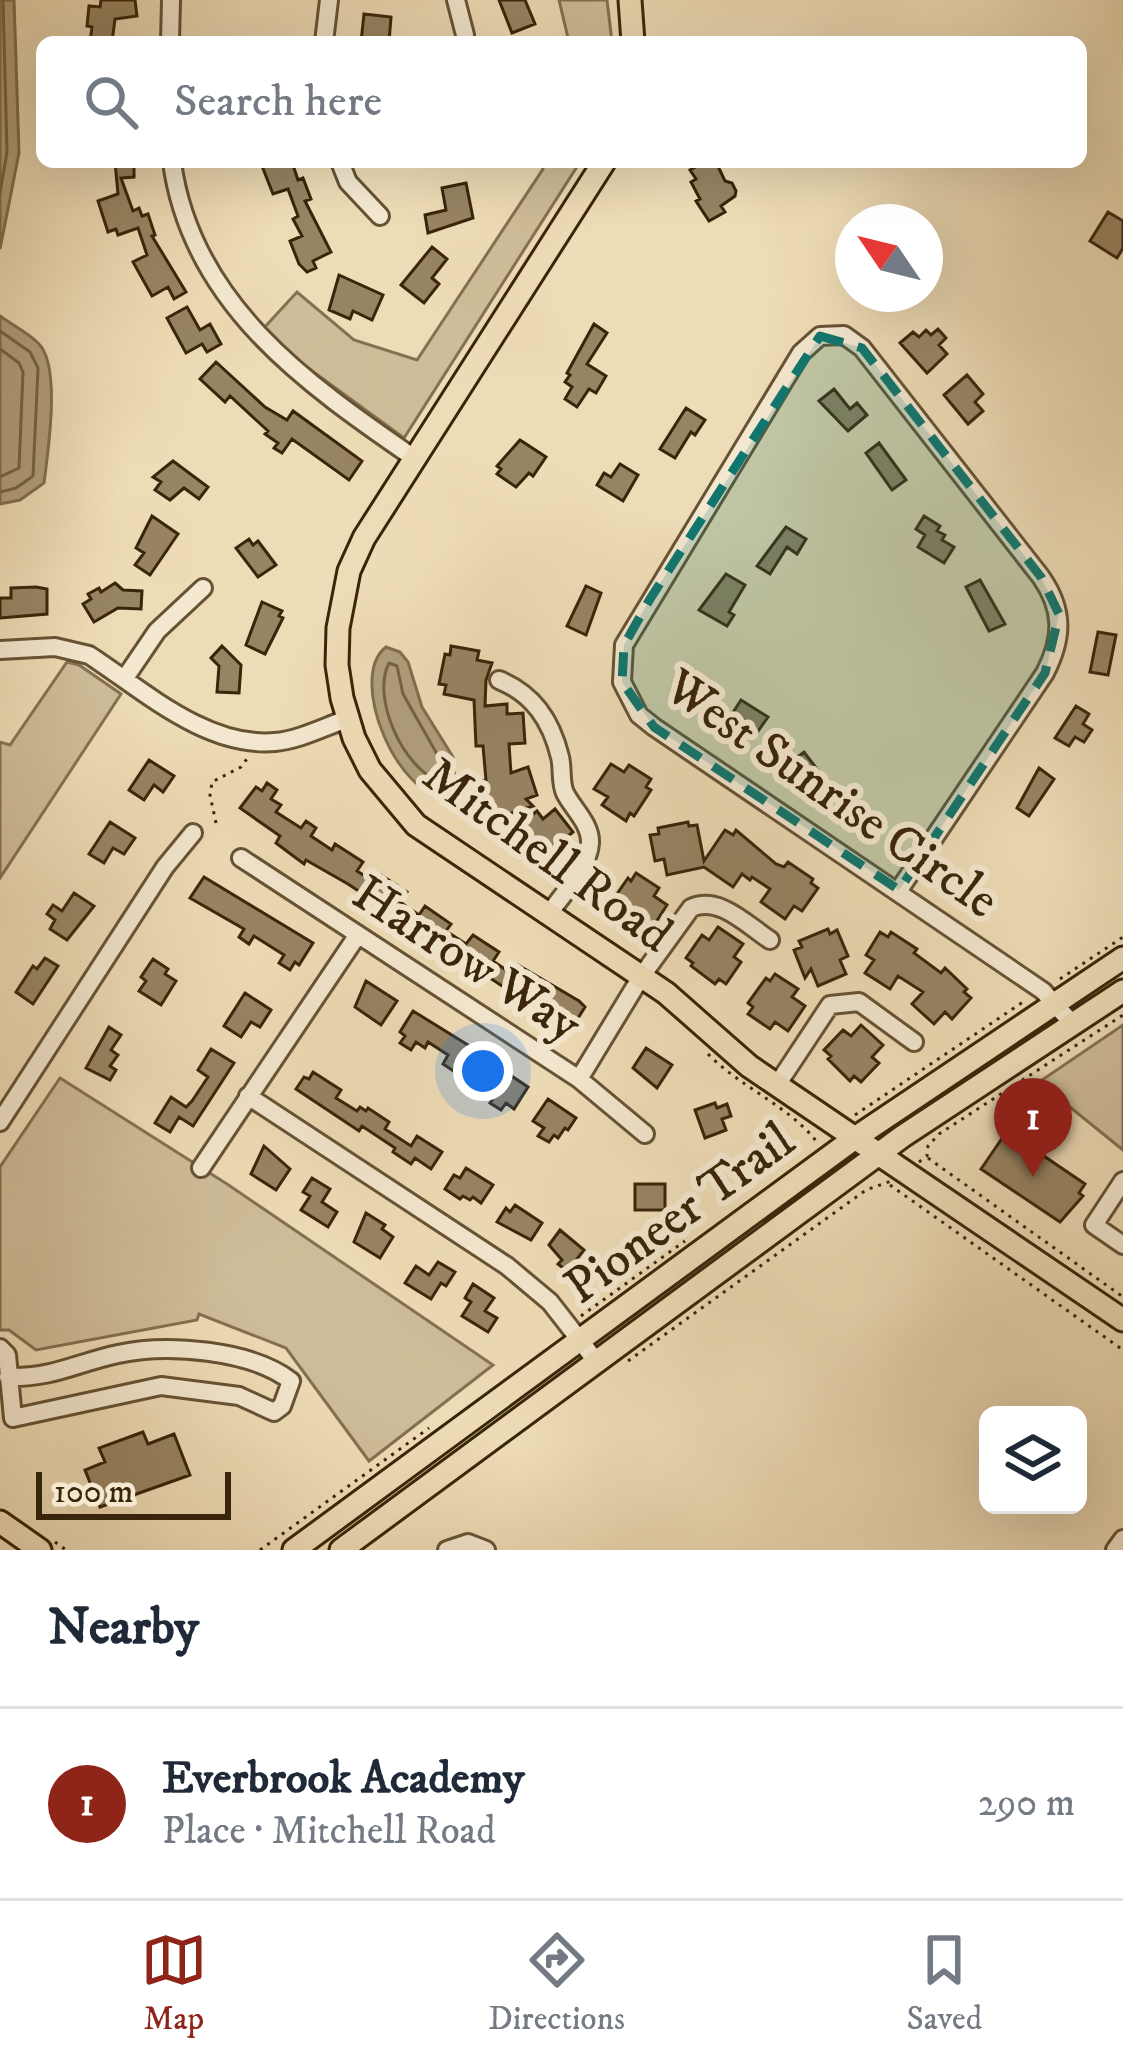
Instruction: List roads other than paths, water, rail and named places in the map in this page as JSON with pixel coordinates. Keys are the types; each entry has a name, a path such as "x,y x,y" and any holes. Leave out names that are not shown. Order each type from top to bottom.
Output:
{"main road":[{"path":"631,0 633,36"},
{"name":"Mitchell Road","path":"600,168 364,538 349,571 338,628 337,665 347,719 370,770 416,825 641,977 777,1085 881,1153 897,1177 1123,1320"},
{"name":"Pioneer Trail","path":"294,1550 855,1138 1123,958"},
{"name":"Pioneer Trail","path":"341,1550 605,1366 881,1153 1123,991"},
{"path":"0,1522 40,1550"}],"street":[{"path":"170,36 171,0"},
{"path":"324,36 329,0"},
{"path":"456,0 465,35"},
{"path":"174,168 202,258 246,324 274,354 414,458"},
{"path":"342,168 348,182 380,216"},
{"name":"West Sunrise Circle","path":"899,890 1045,673 1060,635 1059,614 1041,577 862,348 844,335 832,334 820,336 801,353 632,629 620,664 622,682 639,715 653,727 899,890 1054,1002 1072,1023"},
{"path":"125,679 157,631 203,588"},
{"path":"0,650 72,649 198,726 250,741 282,742 347,719"},
{"path":"499,680 521,689 538,705 560,757 562,789 589,832 590,847 548,915"},
{"path":"0,1122 165,867 193,833"},
{"name":"Harrow Way","path":"241,858 579,1079 645,1134"},
{"path":"579,1079 681,917 702,903 721,907 770,940"},
{"path":"201,1168 357,936"},
{"path":"777,1085 830,1005 859,1002 914,1042"},
{"path":"248,1096 508,1266 550,1301 605,1366"},
{"path":"1123,1181 1094,1225 1123,1245"},
{"path":"0,1348 7,1355 8,1378 13,1418 161,1386 239,1396 274,1412 282,1406 291,1381 218,1352 165,1350 118,1354 38,1378 8,1378"},
{"path":"447,1550 468,1543 486,1550"}],"water":[{"path":"0,0 14,0 19,153 0,249"},
{"path":"0,316 39,344 46,355 51,390 44,483 20,500 0,504"},
{"path":"386,647 400,652 408,662 422,707 453,757 455,783 448,796 430,792 412,779 384,735 372,684 375,663"}],"place":[{"name":"Everbrook Academy","path":"1033,1177"}]}
